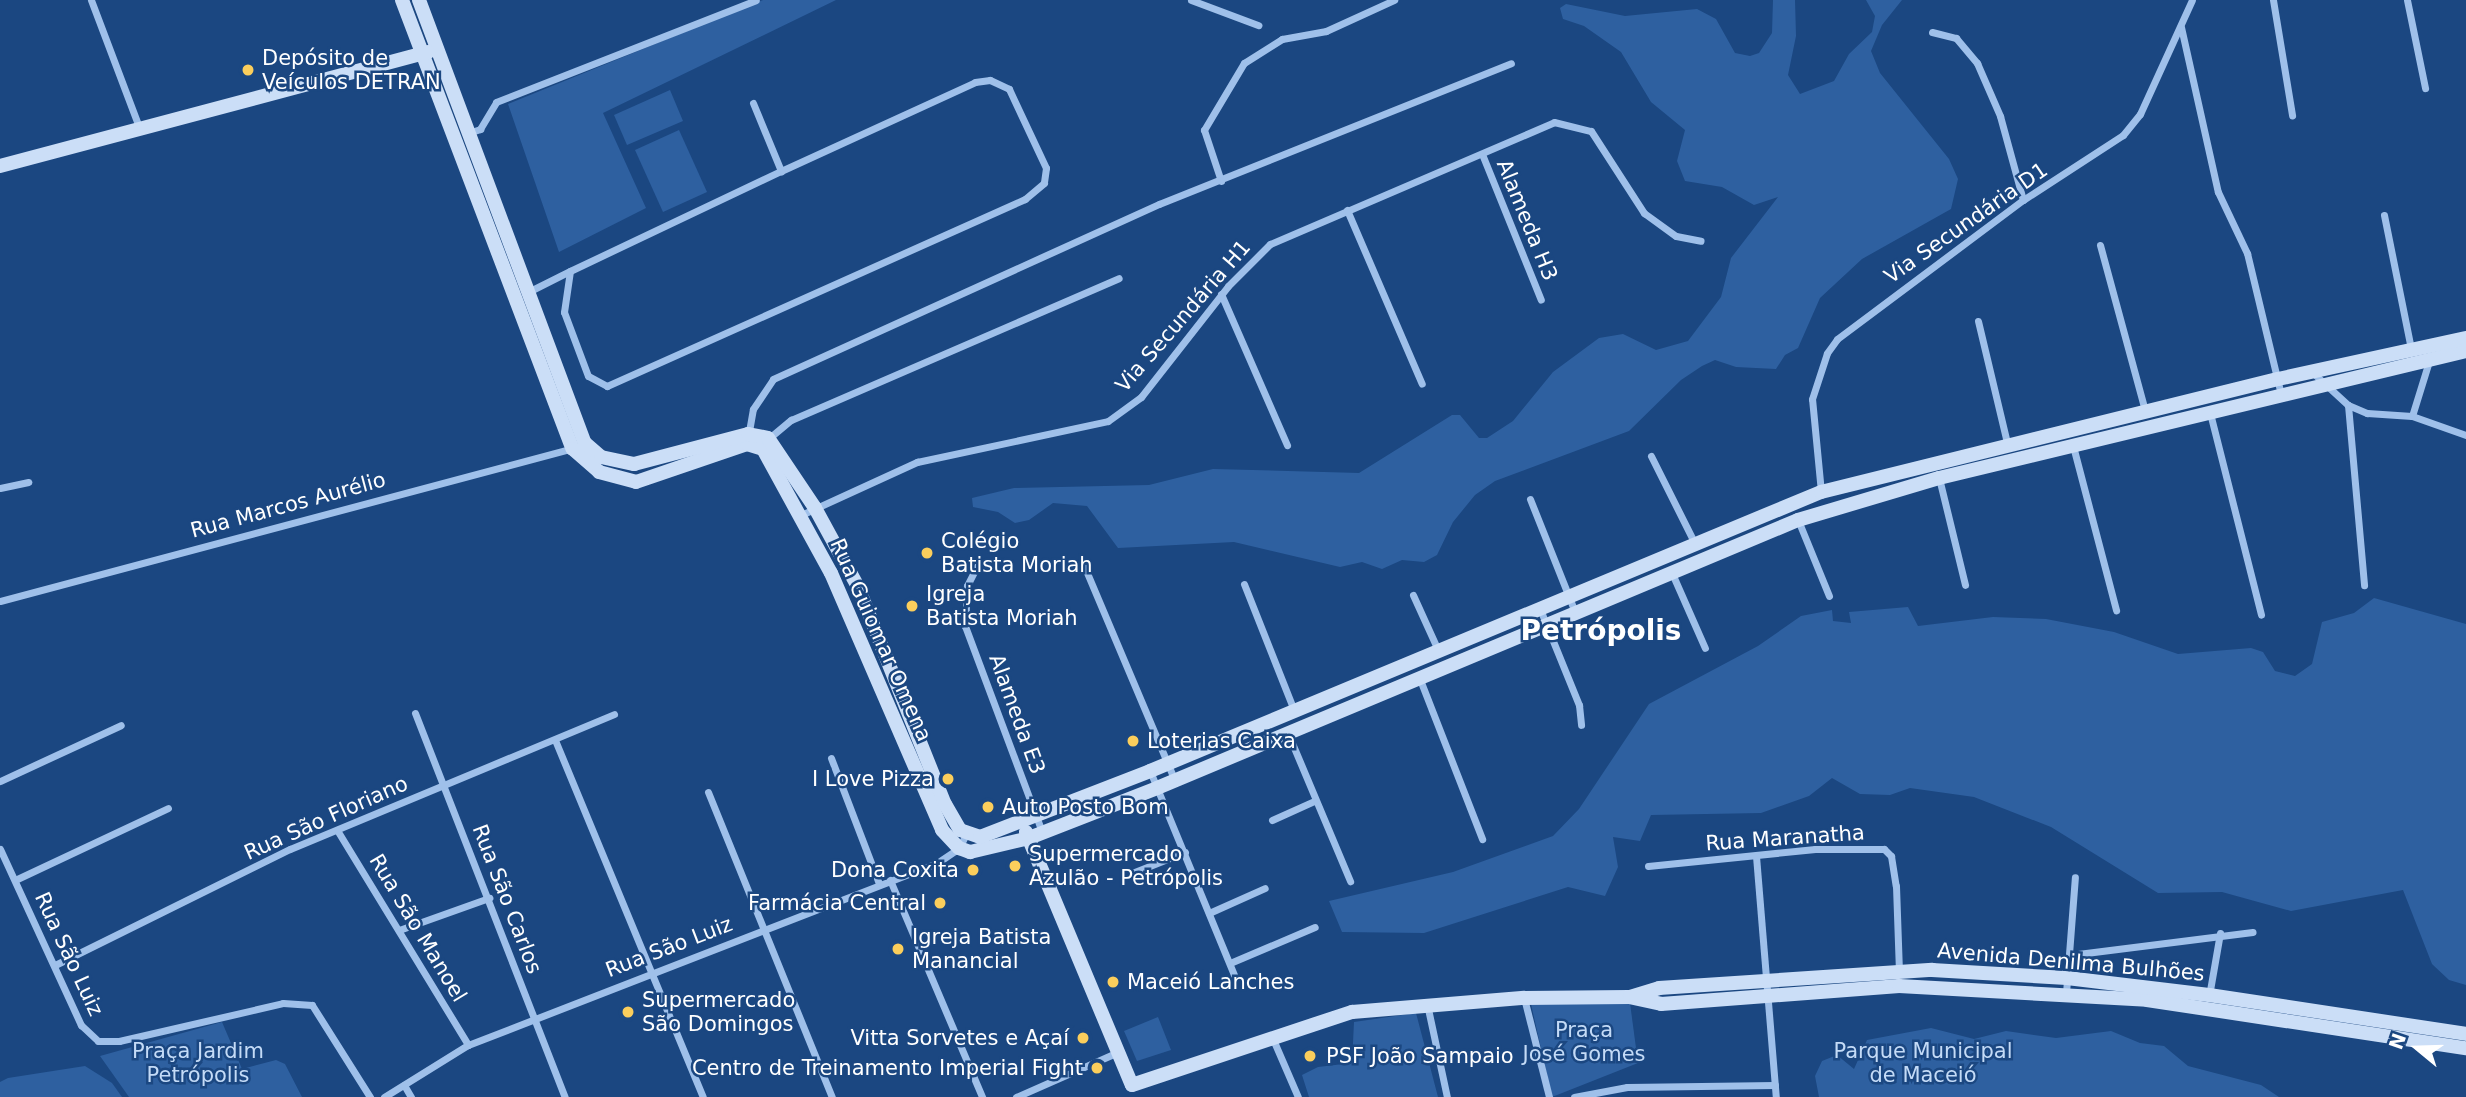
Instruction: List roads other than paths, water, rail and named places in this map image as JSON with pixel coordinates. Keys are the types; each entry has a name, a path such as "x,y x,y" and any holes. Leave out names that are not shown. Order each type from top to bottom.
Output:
{"street":[{"path":"91,0 140,130"},
{"path":"402,0 579,446 599,472 636,482 748,439 766,444 791,419 1119,278"},
{"path":"419,0 528,292 579,446"},
{"path":"467,134 480,129 496,102 756,0"},
{"path":"1191,0 1258,25"},
{"path":"1220,181 1204,130 1244,63 1267,46 1326,31 1394,0"},
{"name":"Via Secundária D1","path":"1821,492 1812,399 1827,353 1837,339 2023,200 2123,135 2140,114 2192,0"},
{"path":"2273,0 2292,116"},
{"path":"2407,0 2425,88"},
{"path":"2181,27 2218,191 2248,253 2281,395"},
{"path":"1932,32 1956,38 1977,63 2000,116 2023,200"},
{"path":"0,166 437,49"},
{"path":"748,439 753,409 773,379 1220,181 1511,63"},
{"path":"528,292 570,271 781,171 975,82 990,80 1009,89 1046,168 1044,183 1025,199 607,386 587,376 564,312 570,271"},
{"path":"753,103 781,171"},
{"name":"Via Secundária H1","path":"801,515 917,462 1108,421 1141,397 1222,294 1270,244 1544,126 1566,122 1591,131 1644,213 1676,236 1700,241"},
{"name":"Alameda H3","path":"1482,154 1541,300"},
{"path":"1347,210 1422,384"},
{"path":"2384,215 2411,349"},
{"path":"2100,246 2146,414"},
{"path":"1222,294 1287,445"},
{"path":"1978,321 2008,448"},
{"path":"2466,338 2278,379 2146,414 1821,492 1150,771 1029,819 979,836 966,834 959,848 985,851 1035,835 1157,788 1286,731 1798,520 1939,478 2073,445 2212,418 2281,395 2466,351"},
{"path":"2412,416 2431,358"},
{"path":"2312,372 2323,386 2348,405 2367,413 2412,416 2466,435"},
{"path":"2348,405 2364,585"},
{"path":"2212,418 2261,615"},
{"name":"Rua Guiomar Omena","path":"766,444 815,508 858,587 945,804 966,834"},
{"name":"Rua Guiomar Omena","path":"766,444 858,634 942,830 959,848"},
{"path":"2073,445 2116,610"},
{"name":"Rua Marcos Aurélio","path":"0,601 579,446"},
{"path":"1651,456 1695,544"},
{"path":"1939,478 1965,584"},
{"path":"0,488 28,482"},
{"path":"1530,499 1575,612"},
{"path":"1798,520 1829,596"},
{"name":"Alameda E3","path":"977,566 967,586 965,626 1029,819"},
{"path":"1086,568 1174,779"},
{"path":"1670,571 1705,648"},
{"path":"1244,584 1294,710"},
{"path":"1413,595 1438,650"},
{"path":"1540,609 1579,705 1581,725"},
{"path":"1419,677 1482,839"},
{"name":"Rua São Carlos","path":"415,713 565,1097"},
{"name":"Rua São Floriano","path":"55,965 337,830 614,714"},
{"path":"0,782 121,725"},
{"path":"1286,731 1314,802 1350,881"},
{"path":"555,740 703,1097"},
{"path":"831,758 879,884"},
{"path":"1150,771 1234,975"},
{"path":"708,792 832,1097"},
{"path":"1272,820 1314,802"},
{"path":"15,880 167,808"},
{"path":"1029,819 1135,1091"},
{"name":"Rua São Manoel","path":"337,830 468,1045"},
{"name":"Rua São Luiz","path":"384,1097 468,1045 652,971 937,863 959,848"},
{"name":"Rua São Luiz","path":"0,849 81,1026 98,1041 150,1035 283,1003 312,1005 370,1097"},
{"name":"Rua Maranatha","path":"1648,866 1815,849 1884,849 1891,856 1896,886 1899,978"},
{"path":"1132,873 1185,852"},
{"path":"1756,856 1776,1097"},
{"path":"2066,986 2075,877"},
{"path":"890,880 982,1097"},
{"path":"1209,913 1265,888"},
{"path":"399,930 489,898"},
{"path":"1230,963 1315,927"},
{"path":"2070,955 2220,933 2253,932"},
{"path":"2207,1011 2220,933"},
{"name":"Avenida Denilma Bulhões","path":"1135,1091 1271,1036 1352,1012 1427,1003 1524,998 1629,998 1661,1004 1766,995 1899,978"},
{"name":"Avenida Denilma Bulhões","path":"1629,998 1659,988 1766,980 1899,978 2209,995 2466,1034"},
{"name":"Avenida Denilma Bulhões","path":"2066,986 2207,1011 2466,1048"},
{"path":"1524,998 1549,1097"},
{"path":"1427,1003 1447,1097"},
{"path":"1271,1036 1298,1097"},
{"path":"1016,1097 1118,1052"},
{"path":"1574,1097 1627,1087 1775,1084"},
{"path":"404,1085 411,1097"}],"place":[{"name":"Depósito de Veículos DETRAN","path":"248,70"},
{"name":"Colégio Batista Moriah","path":"927,553"},
{"name":"Igreja Batista Moriah","path":"912,606"},
{"name":"Loterias Caixa","path":"1133,741"},
{"name":"I Love Pizza","path":"948,779"},
{"name":"Auto Posto Bom","path":"988,807"},
{"name":"Supermercado Azulão - Petrópolis","path":"1015,866"},
{"name":"Dona Coxita","path":"973,870"},
{"name":"Farmácia Central","path":"940,903"},
{"name":"Igreja Batista Manancial","path":"898,949"},
{"name":"Maceió Lanches","path":"1113,982"},
{"name":"Supermercado São Domingos","path":"628,1012"},
{"name":"Vitta Sorvetes e Açaí","path":"1083,1038"},
{"name":"PSF João Sampaio","path":"1310,1056"},
{"name":"Centro de Treinamento Imperial Fight","path":"1097,1068"}],"district":[{"name":"Petrópolis","path":"1601,631"}],"park label":[{"name":"Praça José Gomes","path":"1584,1042"},
{"name":"Praça Jardim Petrópolis","path":"198,1063"},
{"name":"Parque Municipal de Maceió","path":"1923,1063"}]}
